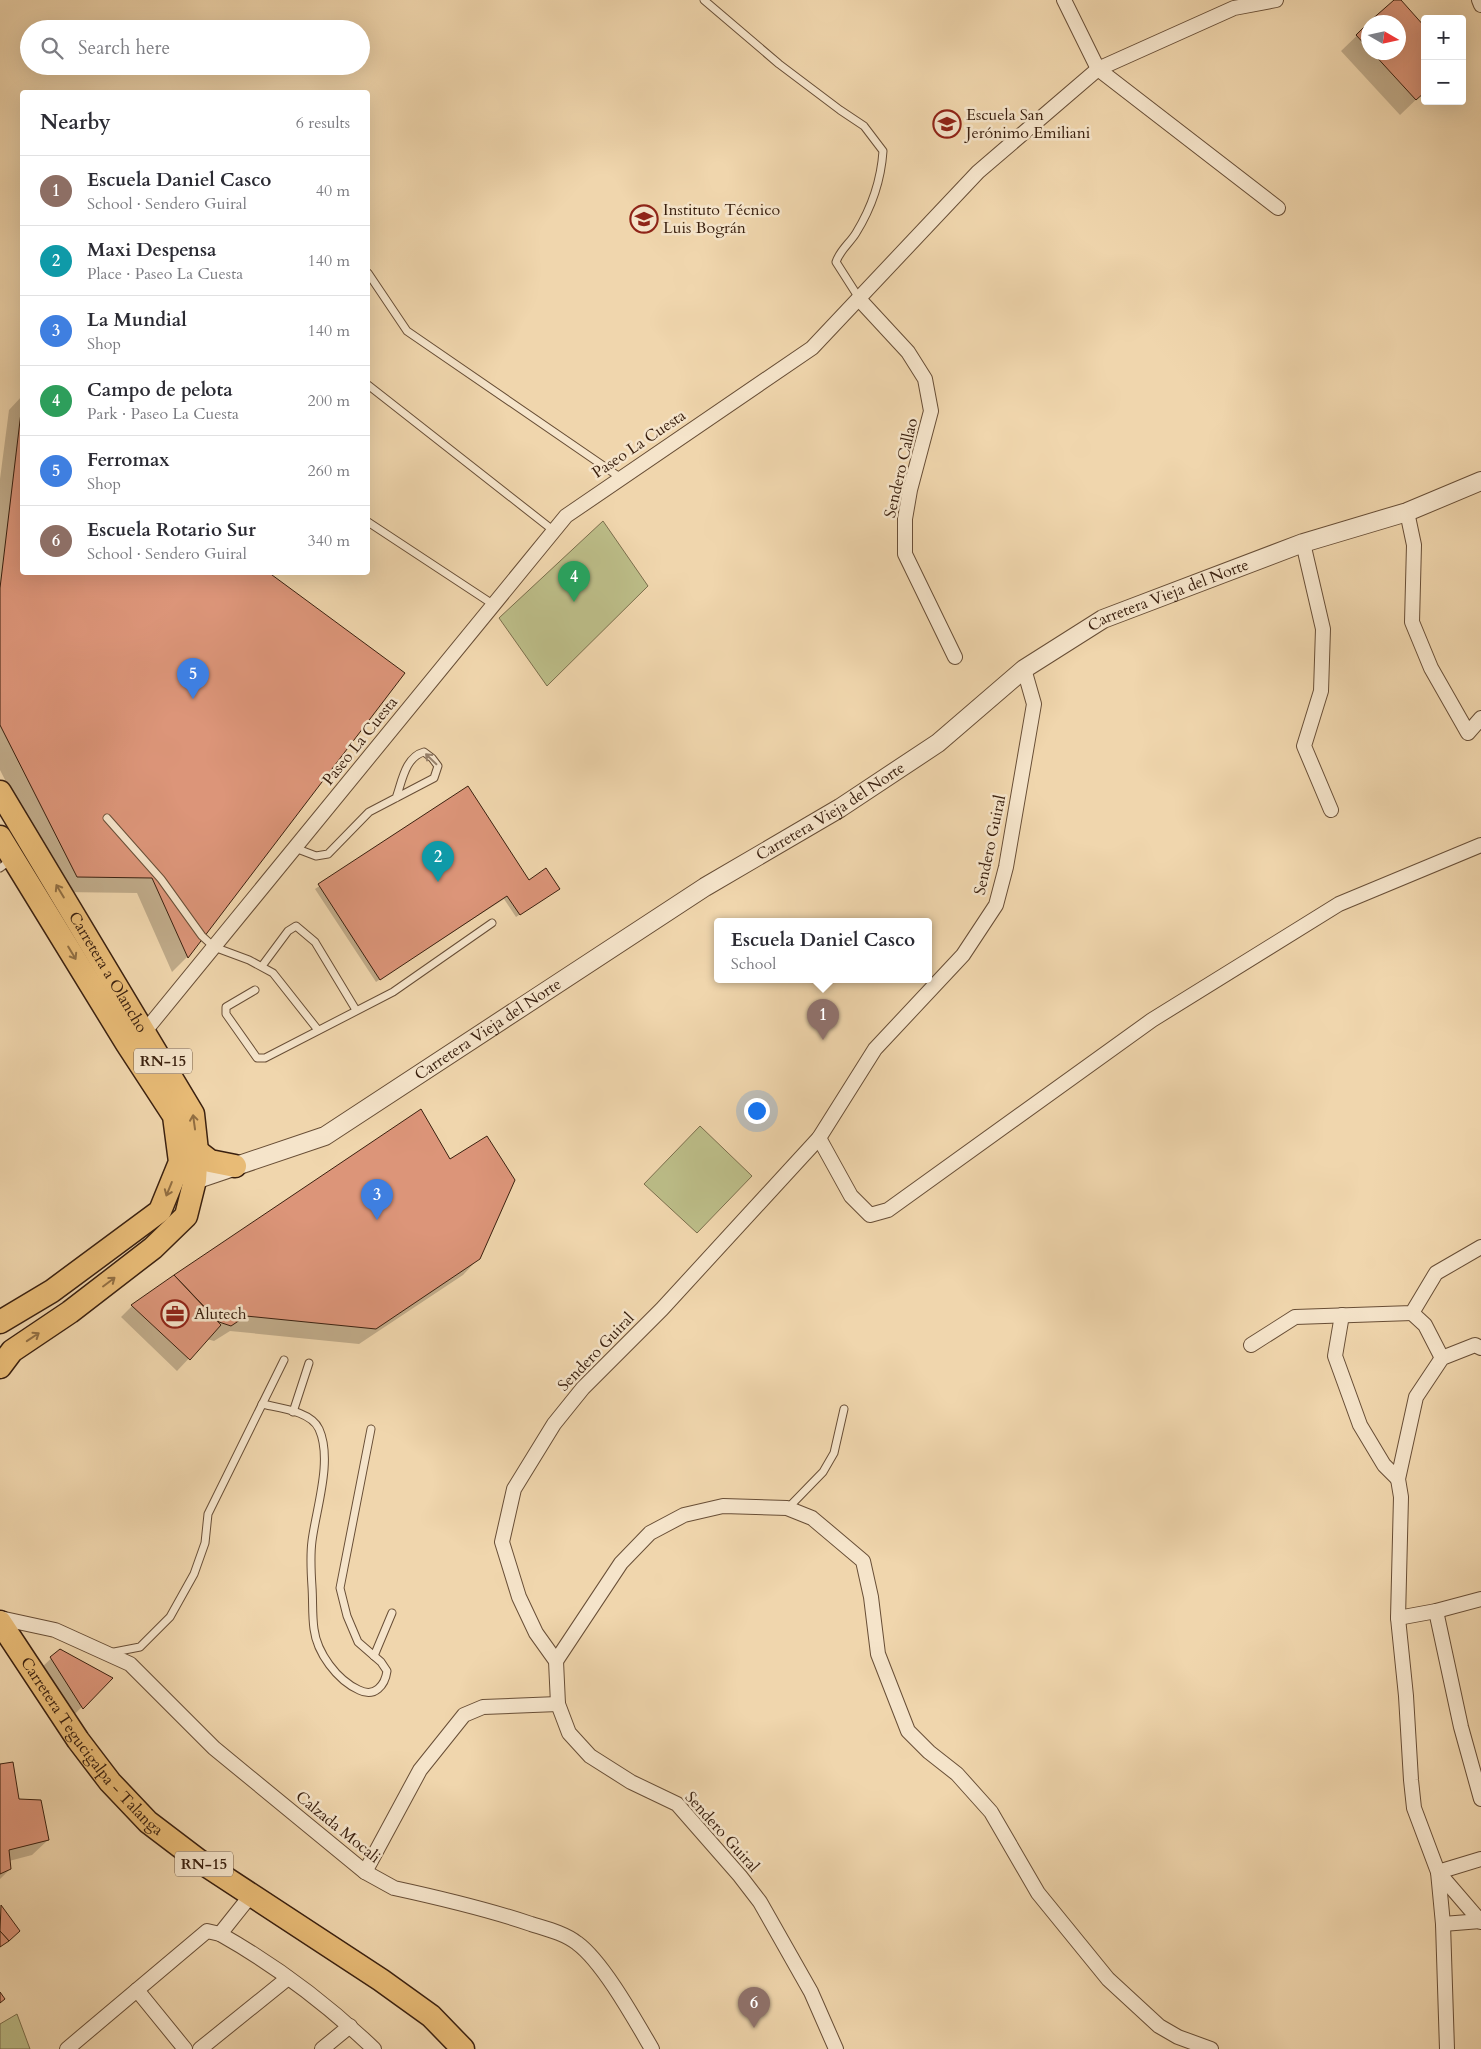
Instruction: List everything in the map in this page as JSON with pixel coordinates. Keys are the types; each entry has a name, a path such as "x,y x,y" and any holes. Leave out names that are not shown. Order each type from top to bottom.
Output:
{"main road":[{"name":"Carretera a Olancho","path":"0,792 146,1032 193,1114 198,1151 195,1180 186,1216 153,1248 70,1312 12,1351 0,1367"},
{"name":"Carretera a Olancho","path":"0,837 7,863 174,1116 180,1162 160,1211 52,1291 0,1322"},
{"path":"198,1151 210,1161 235,1166"},
{"name":"Carretera Tegucigalpa - Talanga","path":"0,1620 78,1740 110,1782 148,1822 198,1860 395,1990 430,2016 463,2049"}],"street":[{"path":"1064,0 1098,69 1278,208"},
{"name":"Paseo La Cuesta","path":"130,1047 146,1032 566,516 812,348 978,172 1098,69 1234,8 1276,0"},
{"path":"1479,0 1481,5"},
{"name":"Sendero Callao","path":"859,299 908,352 926,379 931,411 910,490 905,519 905,554 955,657"},
{"name":"Carretera Vieja del Norte","path":"195,1180 325,1136 705,887 840,808 930,748 1024,669 1103,619 1303,543 1407,512 1481,481"},
{"path":"1407,512 1414,546 1412,622 1431,668 1468,733 1481,718"},
{"path":"1303,543 1322,628 1320,692 1304,746 1331,810"},
{"name":"Sendero Guiral","path":"836,2049 810,1992 760,1902 740,1876 677,1804 631,1782 590,1756 569,1733 558,1704 556,1660 536,1633 519,1597 502,1542 514,1490 554,1424 583,1388 662,1309 819,1138 875,1050 963,956 996,905 1006,866 1034,704 1024,669"},
{"path":"819,1138 851,1196 870,1215 888,1210 1152,1020 1338,904 1481,845"},
{"path":"1412,1312 1436,1273 1481,1247"},
{"path":"1251,1345 1295,1317 1412,1312 1425,1325 1442,1358"},
{"path":"1342,1315 1335,1356 1360,1425 1384,1465 1398,1479"},
{"path":"1447,2049 1443,1924 1438,1872 1414,1808 1398,1618 1401,1497 1398,1479 1416,1397 1442,1358 1475,1345 1481,1348"},
{"path":"556,1660 621,1563 650,1533 684,1515 723,1506 788,1508 812,1518 863,1561 871,1597 878,1654 908,1730 929,1752 957,1774 991,1812 1038,1893 1108,1979 1159,2026 1178,2037 1211,2049"},
{"path":"1398,1618 1436,1611 1481,1599"},
{"path":"1436,1611 1462,1727 1481,1799"},
{"name":"Calzada Mocali","path":"0,1620 55,1630 130,1664 214,1748 365,1872 394,1888 516,1919 560,1933 578,1943 591,1956 604,1974 652,2049"},
{"path":"365,1872 420,1770 464,1715 483,1707 558,1704"},
{"path":"1438,1872 1481,1859"},
{"path":"1438,1872 1481,1921"},
{"path":"220,1934 251,1895"},
{"path":"1443,1924 1481,1921"},
{"path":"67,2049 207,1932 220,1934 288,1978 350,2026 374,2049"},
{"path":"200,2049 288,1978"},
{"path":"137,1990 185,2049"},
{"path":"322,2049 350,2026"}],"lane":[{"path":"704,0 779,64 864,126 883,151 882,168 874,202 855,235 838,254 836,262 859,299"},
{"path":"370,276 407,331 621,478"},
{"path":"370,387 554,531"},
{"path":"370,523 494,605"},
{"path":"295,848 316,856 328,854 369,812 396,798 434,778 438,766 424,752 416,754 407,766 396,798"},
{"path":"107,818 161,879 202,936 214,947 262,966 273,974 318,1030"},
{"path":"255,990 226,1008 226,1014 257,1058 265,1058 392,992 492,923"},
{"path":"262,966 288,931 296,926 315,942 356,1010"},
{"path":"106,1653 140,1647 170,1616 194,1574 205,1543 208,1514 284,1360"},
{"path":"293,1412 309,1363"},
{"path":"262,1404 293,1412 314,1421 319,1430 324,1452 311,1550 316,1637 335,1673 358,1690 366,1693 377,1691 384,1684 387,1671 358,1642 347,1616 340,1588 371,1429"},
{"path":"788,1508 823,1472 834,1453 844,1409"},
{"path":"374,1656 392,1613"}],"green space":[{"path":"603,521 648,586 547,686 499,618"},
{"path":"700,1126 752,1176 697,1233 644,1184"},
{"path":"17,2014 30,2049 0,2049 0,2024"}],"building":[{"path":"1394,0 1401,0 1421,22 1421,96 1416,100 1379,60 1406,60 1406,15 1377,15"},
{"path":"1361,30 1361,40 1356,35"},
{"path":"20,421 20,575 272,575 405,673 188,958 152,878 77,877 0,725 0,588"},
{"path":"468,786 529,880 546,868 560,889 520,915 507,896 380,980 318,884"},
{"path":"421,1109 450,1159 487,1136 515,1180 480,1259 376,1329 246,1316 231,1326 219,1322 174,1275"},
{"name":"Alutech","path":"174,1275 221,1325 190,1360 131,1305"},
{"path":"60,1649 113,1678 83,1709 50,1657"},
{"path":"13,1762 19,1799 41,1800 49,1840 9,1850 11,1869 0,1874 0,1764"},
{"path":"1,1905 20,1931 9,1941 0,1931"},
{"path":"0,1931 9,1941 0,1947"},
{"path":"0,1992 5,1999 0,2003"}],"place":[{"name":"Escuela San Jerónimo Emiliani","path":"947,124"},
{"name":"Instituto Técnico Luis Bográn","path":"644,219"},
{"name":"Campo de pelota","path":"574,602"},
{"name":"Ferromax","path":"193,699"},
{"name":"Maxi Despensa","path":"438,882"},
{"name":"Escuela Daniel Casco","path":"823,1040"},
{"name":"La Mundial","path":"377,1220"},
{"name":"Alutech","path":"175,1314"},
{"name":"Escuela Rotario Sur","path":"754,2028"}]}
